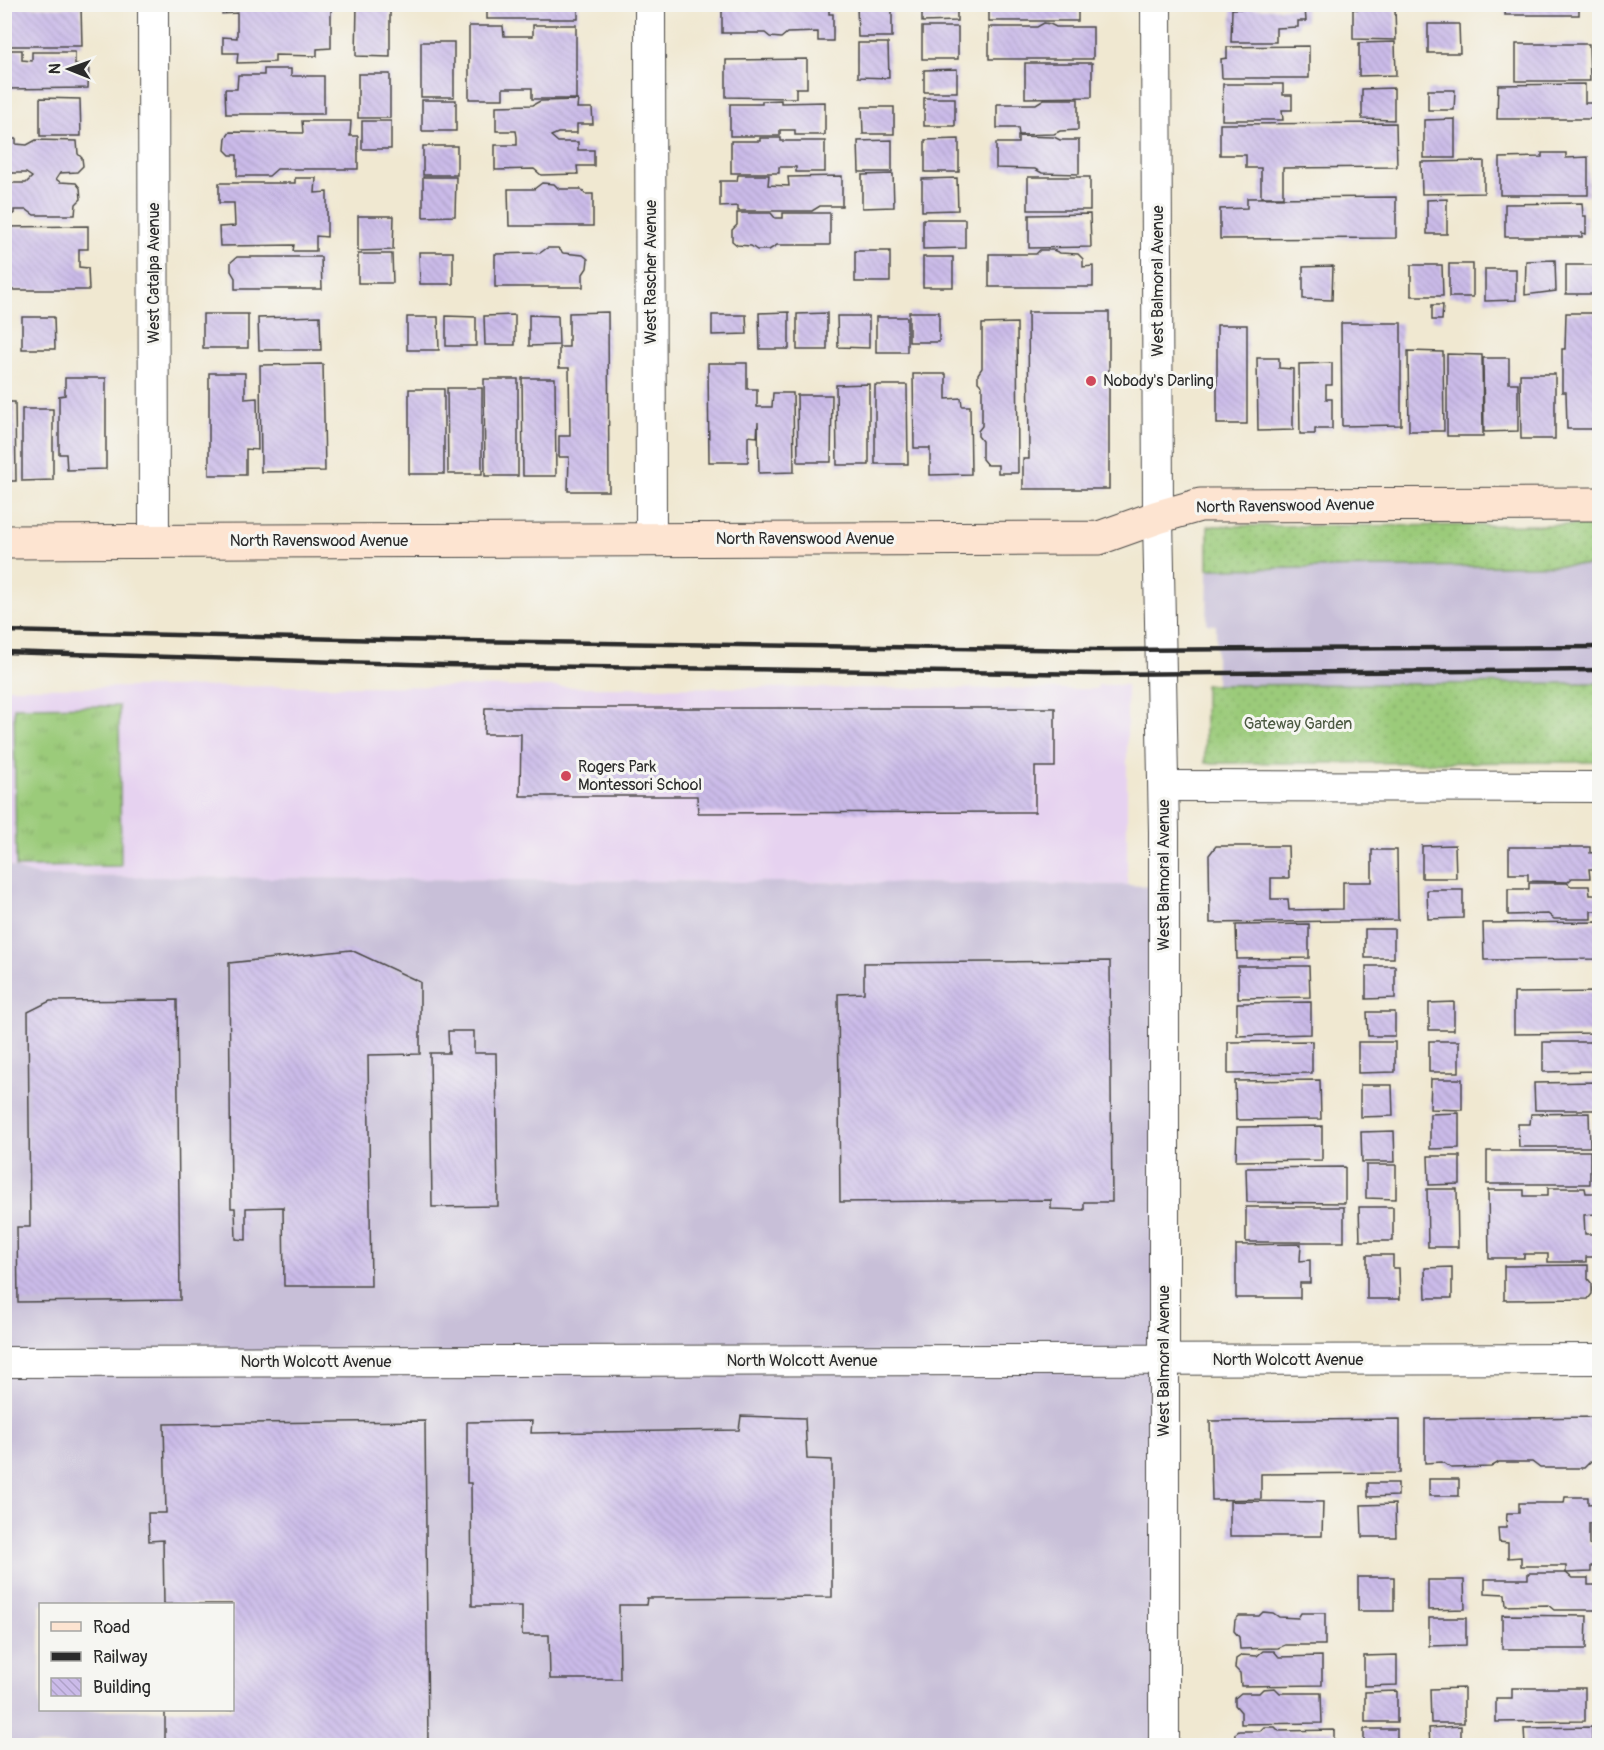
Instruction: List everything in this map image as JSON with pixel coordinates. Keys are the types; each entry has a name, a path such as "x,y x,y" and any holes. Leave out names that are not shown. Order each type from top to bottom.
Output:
{"street":[{"name":"West Catalpa Avenue","path":"153,4 154,541"},
{"name":"West Rascher Avenue","path":"650,4 651,540"},
{"name":"West Balmoral Avenue","path":"1156,4 1158,516 1164,786 1164,1746"},
{"name":"North Ravenswood Avenue","path":"4,542 1099,538 1158,516 1200,505 1599,504"},
{"path":"1164,786 1599,787"},
{"name":"North Wolcott Avenue","path":"4,1362 1599,1359"}],"shaded area":[{"path":"1599,565 1599,683 1216,685 1216,625 1207,624 1208,569"},
{"name":"Rogers Park Montessori School","path":"1098,685 1127,685 1127,885 37,876 5,864 4,688 308,686 1097,689"},
{"path":"4,864 37,876 1156,887 1160,1745 5,1745"}],"green space":[{"path":"1599,525 1599,565 1208,569 1208,526"},
{"name":"Gateway Garden","path":"1599,683 1599,762 1205,763 1205,685"},
{"path":"119,706 121,866 16,867 14,707"}],"building":[{"path":"222,4 331,4 331,48 317,49 317,56 275,55 275,62 237,63 238,53 223,53 223,37 237,38 237,13 222,14"},
{"path":"357,4 390,4 390,57 356,56"},
{"path":"487,4 578,4 578,19 487,19"},
{"path":"731,4 829,4 829,14 833,14 833,41 818,41 818,32 787,33 781,38 770,37 765,33 722,33 722,9 731,9"},
{"path":"857,4 892,4 892,37 858,37"},
{"path":"922,4 957,4 957,21 922,22"},
{"path":"989,4 1078,4 1078,21 989,21"},
{"path":"1506,4 1579,4 1579,15 1505,15"},
{"path":"7,7 81,7 82,46 8,46 8,43 4,43 4,13 7,13"},
{"path":"1305,8 1306,21 1298,21 1298,27 1276,28 1276,42 1231,42 1232,9"},
{"path":"1353,9 1395,9 1396,40 1353,39"},
{"path":"1044,23 1056,27 1093,27 1093,59 989,59 989,27 1037,27"},
{"path":"1428,24 1459,24 1460,53 1428,53"},
{"path":"533,25 576,25 576,99 532,99 532,88 503,88 503,99 469,99 469,26 503,26 504,36 533,36"},
{"path":"922,27 958,27 958,59 922,59"},
{"path":"421,42 454,42 454,97 421,97"},
{"path":"1395,42 1396,75 1359,76 1359,43"},
{"path":"858,43 888,43 889,78 858,77"},
{"path":"1516,44 1589,44 1590,81 1516,81"},
{"path":"1309,46 1309,78 1222,78 1221,59 1227,58 1227,47"},
{"path":"4,50 22,50 22,60 32,61 32,52 75,52 75,65 89,65 88,88 4,89"},
{"path":"807,59 807,88 796,88 796,98 726,97 726,60"},
{"path":"1025,63 1092,63 1092,97 1025,98"},
{"path":"264,69 291,69 291,76 324,76 324,114 226,114 225,89 237,89 238,75 264,75"},
{"path":"957,69 957,92 924,92 924,70"},
{"path":"358,74 390,74 390,118 358,118"},
{"path":"1223,84 1283,84 1283,95 1292,95 1292,110 1282,110 1283,120 1222,120"},
{"path":"1585,84 1585,103 1596,103 1596,119 1497,119 1498,85"},
{"path":"1394,88 1394,120 1362,119 1362,89"},
{"path":"1428,90 1455,90 1454,110 1428,110"},
{"path":"40,98 80,99 81,136 40,136"},
{"path":"924,98 955,98 955,126 924,126"},
{"path":"1044,99 1078,99 1078,130 1060,131 1054,134 1019,135 1018,128 997,128 997,104 1036,104"},
{"path":"422,100 456,100 456,131 422,131"},
{"path":"578,100 577,108 592,108 593,124 577,124 577,133 558,133 551,136 558,142 578,142 578,150 594,150 594,166 577,166 578,174 541,175 534,169 495,170 495,145 517,145 516,131 496,131 496,106"},
{"path":"781,100 781,103 825,102 825,135 795,135 795,130 780,130 780,136 730,136 730,104 762,104 762,101"},
{"path":"862,107 894,107 894,134 863,134"},
{"path":"1455,119 1455,158 1424,158 1424,120"},
{"path":"302,121 351,121 350,136 358,136 358,169 277,169 269,176 237,176 237,155 230,155 225,150 226,138 230,132 303,133"},
{"path":"362,121 391,121 391,149 362,149"},
{"path":"1396,123 1397,167 1283,168 1283,197 1261,197 1261,168 1246,168 1246,155 1220,155 1220,124"},
{"path":"1018,136 1079,140 1079,174 1042,173 1035,169 996,168 996,143 1018,143"},
{"path":"760,138 781,138 781,141 825,141 825,172 796,172 796,167 779,167 779,173 731,173 731,141 760,141"},
{"path":"4,139 16,139 16,144 27,145 36,140 77,141 78,154 82,158 83,166 77,172 60,173 56,179 60,182 76,183 80,188 81,199 76,204 75,215 34,215 27,210 14,210 14,214 4,214 4,183 26,183 32,177 26,173 4,173"},
{"path":"959,139 959,172 925,172 925,140"},
{"path":"892,140 892,172 859,172 858,141"},
{"path":"423,146 457,146 457,175 423,175"},
{"path":"1542,153 1566,153 1566,158 1588,157 1588,195 1500,195 1500,158 1542,157"},
{"path":"1484,161 1484,193 1422,194 1421,162"},
{"path":"893,174 894,207 862,208 862,175"},
{"path":"738,175 769,175 768,185 789,186 788,177 842,176 842,206 820,206 812,211 738,211 738,206 720,207 720,181 737,181"},
{"path":"423,177 456,177 455,216 423,217"},
{"path":"1028,177 1090,177 1090,210 1028,210"},
{"path":"295,178 316,178 315,193 327,192 327,237 316,236 316,251 293,251 294,245 220,246 219,227 235,226 234,203 219,203 219,183 295,183"},
{"path":"957,178 958,210 922,211 922,179"},
{"path":"542,183 554,184 559,189 581,189 585,194 593,194 593,226 509,226 508,189 534,189"},
{"path":"1396,197 1396,238 1220,239 1220,209 1247,208 1247,198"},
{"path":"1447,199 1447,234 1427,234 1427,200"},
{"path":"1582,203 1583,216 1586,216 1586,234 1582,233 1582,237 1505,237 1505,204"},
{"path":"737,213 771,213 775,218 783,218 783,213 830,213 830,245 777,245 769,250 757,250 751,246 737,245 732,241 732,230 737,225"},
{"path":"1090,214 1091,247 1029,248 1029,215"},
{"path":"358,216 394,216 393,250 358,251"},
{"path":"923,219 965,219 965,248 923,249"},
{"path":"88,226 88,249 79,249 79,267 88,268 89,290 4,290 4,227"},
{"path":"547,248 558,248 563,253 583,255 588,259 587,268 583,274 583,287 495,287 495,254 540,253"},
{"path":"1040,250 1078,254 1083,259 1083,267 1093,266 1093,287 989,287 989,254 1036,254"},
{"path":"855,251 890,251 890,282 855,282"},
{"path":"419,252 453,252 453,284 420,284"},
{"path":"358,254 392,254 393,283 358,283"},
{"path":"237,257 321,257 322,289 235,289 231,262"},
{"path":"923,257 953,257 953,287 923,287"},
{"path":"1555,260 1556,291 1525,295 1526,261"},
{"path":"1449,264 1473,264 1473,297 1449,297"},
{"path":"1411,265 1442,265 1443,296 1411,296"},
{"path":"1566,265 1600,265 1600,294 1566,294"},
{"path":"1333,266 1332,300 1303,299 1303,267"},
{"path":"1485,269 1516,269 1516,300 1485,301"},
{"path":"1432,305 1443,305 1442,320 1432,320"},
{"path":"608,312 609,491 568,491 569,457 559,457 559,436 570,436 569,368 559,368 559,347 569,347 569,313"},
{"path":"789,312 789,349 760,349 759,313"},
{"path":"909,312 939,312 939,342 909,342"},
{"path":"1028,312 1109,312 1109,489 1023,489 1023,459 1029,459"},
{"path":"827,313 827,350 797,350 797,314"},
{"path":"1566,313 1600,313 1600,429 1567,429 1566,392 1562,392 1562,349 1565,349"},
{"path":"203,314 248,314 248,348 203,348"},
{"path":"515,315 515,345 485,345 484,316"},
{"path":"529,315 558,316 559,345 529,346"},
{"path":"712,315 746,315 747,334 712,335"},
{"path":"320,316 321,350 259,350 258,318"},
{"path":"446,316 476,317 476,346 446,346"},
{"path":"837,316 869,316 869,348 838,347"},
{"path":"22,317 54,317 55,349 22,349"},
{"path":"407,317 438,317 439,350 407,350"},
{"path":"876,317 907,317 907,352 876,352"},
{"path":"1017,323 1018,473 998,473 998,465 987,465 982,459 982,441 978,436 978,431 982,426 982,386 978,382 978,374 982,368 982,324"},
{"path":"1341,323 1401,323 1401,425 1342,426"},
{"path":"1217,325 1247,325 1247,424 1217,424"},
{"path":"1408,351 1443,352 1444,431 1409,431"},
{"path":"1447,354 1482,355 1483,436 1447,436"},
{"path":"1257,358 1279,358 1279,368 1293,369 1293,430 1258,431"},
{"path":"1483,358 1509,358 1509,383 1518,383 1518,431 1484,432"},
{"path":"708,363 747,363 747,389 757,389 757,407 772,407 773,393 793,393 794,472 759,473 758,422 757,437 748,436 748,462 709,462"},
{"path":"1332,363 1332,385 1326,385 1326,399 1332,399 1332,429 1315,429 1315,434 1300,434 1299,364"},
{"path":"323,364 325,471 261,472 260,365"},
{"path":"209,373 245,373 245,399 257,398 258,450 246,449 246,475 209,475"},
{"path":"913,374 946,374 946,399 961,398 962,406 970,406 971,474 930,475 930,448 914,448"},
{"path":"1520,374 1555,374 1555,439 1521,439"},
{"path":"65,378 106,378 106,469 67,470 66,454 59,454 59,396 65,395"},
{"path":"522,378 555,378 556,476 523,476"},
{"path":"484,379 518,379 518,476 485,476"},
{"path":"869,384 869,465 837,465 836,385"},
{"path":"875,385 907,385 908,464 875,464"},
{"path":"447,388 482,388 482,474 448,474"},
{"path":"409,389 444,389 444,474 409,474"},
{"path":"797,395 832,395 831,462 798,462"},
{"path":"5,402 15,402 16,481 5,481"},
{"path":"22,409 53,409 53,480 22,481"},
{"path":"485,708 1055,708 1055,767 1035,767 1035,812 698,813 697,796 520,796 521,734 484,734"},
{"path":"1455,845 1456,878 1422,878 1422,846"},
{"path":"1216,846 1288,846 1289,878 1271,878 1271,899 1288,899 1289,910 1343,909 1343,882 1372,882 1372,850 1397,850 1398,920 1210,923 1209,855"},
{"path":"1509,847 1590,847 1590,853 1600,852 1600,869 1589,869 1590,878 1572,878 1568,882 1528,881 1528,874 1509,874"},
{"path":"1529,883 1567,883 1571,886 1589,886 1590,895 1600,895 1600,911 1591,911 1591,919 1554,919 1548,914 1508,915 1508,889 1529,889"},
{"path":"1427,890 1463,890 1463,918 1428,919"},
{"path":"1598,922 1599,959 1484,960 1483,923"},
{"path":"1309,924 1309,958 1237,959 1236,925"},
{"path":"1365,929 1394,929 1394,958 1365,958"},
{"path":"351,950 420,982 420,1054 368,1055 371,1286 284,1286 283,1207 246,1208 246,1240 236,1239 235,1208 231,1208 229,963"},
{"path":"1110,961 1112,1202 1084,1202 1084,1210 1051,1209 1051,1200 840,1202 838,994 864,993 864,963"},
{"path":"1238,966 1309,966 1310,997 1238,998"},
{"path":"1366,966 1395,966 1395,998 1366,999"},
{"path":"1599,992 1599,1033 1514,1034 1514,993"},
{"path":"177,1000 180,1300 18,1302 17,1227 30,1227 28,1012 50,1001"},
{"path":"1311,1002 1311,1034 1237,1036 1237,1003"},
{"path":"1454,1002 1454,1030 1429,1030 1429,1003"},
{"path":"1367,1012 1395,1012 1395,1036 1368,1036"},
{"path":"448,1031 474,1031 474,1053 496,1053 498,1206 432,1207 430,1053 449,1053"},
{"path":"1312,1041 1312,1073 1228,1074 1228,1042"},
{"path":"1429,1041 1459,1041 1459,1072 1429,1072"},
{"path":"1358,1042 1395,1042 1395,1072 1358,1073"},
{"path":"1543,1042 1600,1042 1600,1071 1543,1072"},
{"path":"1431,1079 1462,1079 1462,1110 1430,1109"},
{"path":"1320,1080 1321,1119 1236,1120 1235,1081"},
{"path":"1597,1082 1597,1110 1535,1110 1534,1083"},
{"path":"1360,1085 1392,1085 1393,1116 1360,1117"},
{"path":"1459,1113 1459,1148 1430,1149 1430,1114"},
{"path":"1589,1113 1590,1147 1519,1147 1518,1124 1530,1124 1531,1114"},
{"path":"1322,1126 1322,1160 1236,1161 1237,1127"},
{"path":"1394,1131 1395,1162 1362,1162 1361,1132"},
{"path":"1487,1151 1590,1151 1590,1184 1487,1184"},
{"path":"1428,1156 1460,1156 1460,1184 1429,1185"},
{"path":"1366,1165 1396,1165 1396,1199 1366,1198"},
{"path":"1345,1167 1345,1203 1247,1202 1246,1168"},
{"path":"1548,1188 1585,1188 1586,1193 1595,1193 1595,1214 1584,1215 1585,1234 1595,1234 1595,1257 1586,1257 1586,1262 1548,1262 1548,1254 1524,1254 1524,1258 1489,1258 1488,1190 1524,1190 1524,1196 1548,1196"},
{"path":"1427,1189 1457,1189 1458,1247 1428,1247"},
{"path":"1246,1207 1344,1207 1344,1242 1246,1242"},
{"path":"1359,1207 1393,1207 1393,1241 1360,1241"},
{"path":"1301,1244 1300,1261 1310,1260 1310,1283 1300,1283 1300,1298 1236,1298 1236,1245"},
{"path":"1367,1255 1393,1255 1393,1268 1399,1268 1400,1299 1367,1299"},
{"path":"1588,1265 1588,1279 1592,1284 1592,1294 1588,1299 1504,1300 1504,1266"},
{"path":"1452,1267 1452,1298 1426,1298 1425,1268"},
{"path":"741,1416 805,1418 807,1459 832,1460 832,1597 647,1598 646,1605 619,1605 620,1679 550,1679 549,1635 522,1635 522,1606 472,1606 471,1483 467,1483 467,1422 532,1421 531,1433 739,1430"},
{"path":"1600,1417 1600,1461 1591,1461 1584,1468 1540,1468 1532,1462 1499,1462 1491,1467 1451,1468 1442,1462 1425,1463 1425,1419"},
{"path":"1400,1419 1400,1473 1261,1474 1261,1499 1212,1500 1210,1421"},
{"path":"425,1421 428,1746 165,1746 165,1711 234,1711 234,1603 164,1603 163,1540 149,1541 148,1513 166,1513 164,1424"},
{"path":"1429,1479 1459,1479 1459,1496 1429,1496"},
{"path":"1368,1483 1398,1483 1398,1496 1368,1497"},
{"path":"1565,1497 1588,1497 1588,1504 1599,1503 1599,1523 1589,1523 1589,1545 1599,1545 1600,1566 1591,1566 1591,1572 1566,1573 1566,1566 1521,1566 1521,1557 1508,1558 1508,1543 1499,1542 1498,1528 1506,1528 1507,1513 1519,1513 1519,1503 1564,1503"},
{"path":"1230,1501 1323,1502 1322,1536 1230,1536"},
{"path":"1395,1504 1396,1537 1362,1537 1361,1505"},
{"path":"1528,1573 1566,1573 1572,1578 1588,1578 1588,1585 1600,1585 1600,1610 1554,1610 1548,1605 1506,1606 1505,1594 1485,1593 1485,1579 1528,1579"},
{"path":"1358,1577 1394,1577 1394,1611 1358,1611"},
{"path":"1428,1580 1464,1580 1465,1609 1428,1610"},
{"path":"1263,1612 1273,1613 1279,1617 1298,1618 1301,1613 1325,1613 1325,1645 1285,1645 1278,1648 1240,1649 1239,1637 1234,1631 1235,1620 1239,1616 1259,1616"},
{"path":"1502,1615 1587,1616 1586,1649 1502,1649"},
{"path":"1429,1618 1466,1618 1466,1645 1429,1646"},
{"path":"1263,1651 1274,1651 1279,1657 1322,1656 1322,1685 1241,1686 1240,1673 1235,1668 1236,1659 1242,1655 1257,1656"},
{"path":"1397,1655 1397,1685 1364,1686 1364,1656"},
{"path":"1275,1688 1280,1693 1321,1693 1322,1723 1241,1724 1241,1712 1235,1705 1235,1698 1241,1693 1259,1693 1263,1689"},
{"path":"1464,1688 1464,1723 1431,1723 1430,1689"},
{"path":"1512,1688 1585,1688 1585,1721 1496,1722 1496,1698 1512,1698"},
{"path":"1397,1691 1397,1722 1365,1722 1365,1692"},
{"path":"1461,1726 1461,1746 1430,1746 1429,1728"},
{"path":"1264,1727 1275,1727 1279,1731 1334,1730 1334,1746 1236,1746 1234,1744 1235,1734 1239,1731 1260,1731"},
{"path":"1592,1727 1592,1746 1525,1746 1524,1728"},
{"path":"1364,1729 1397,1729 1397,1746 1364,1746"}],"railway":[{"path":"4,631 387,640 1098,650 1600,647"},
{"path":"4,652 443,665 1098,674 1600,670"}],"place":[{"name":"Nobody's Darling","path":"1091,381"},
{"name":"Rogers Park Montessori School","path":"566,776"}]}
